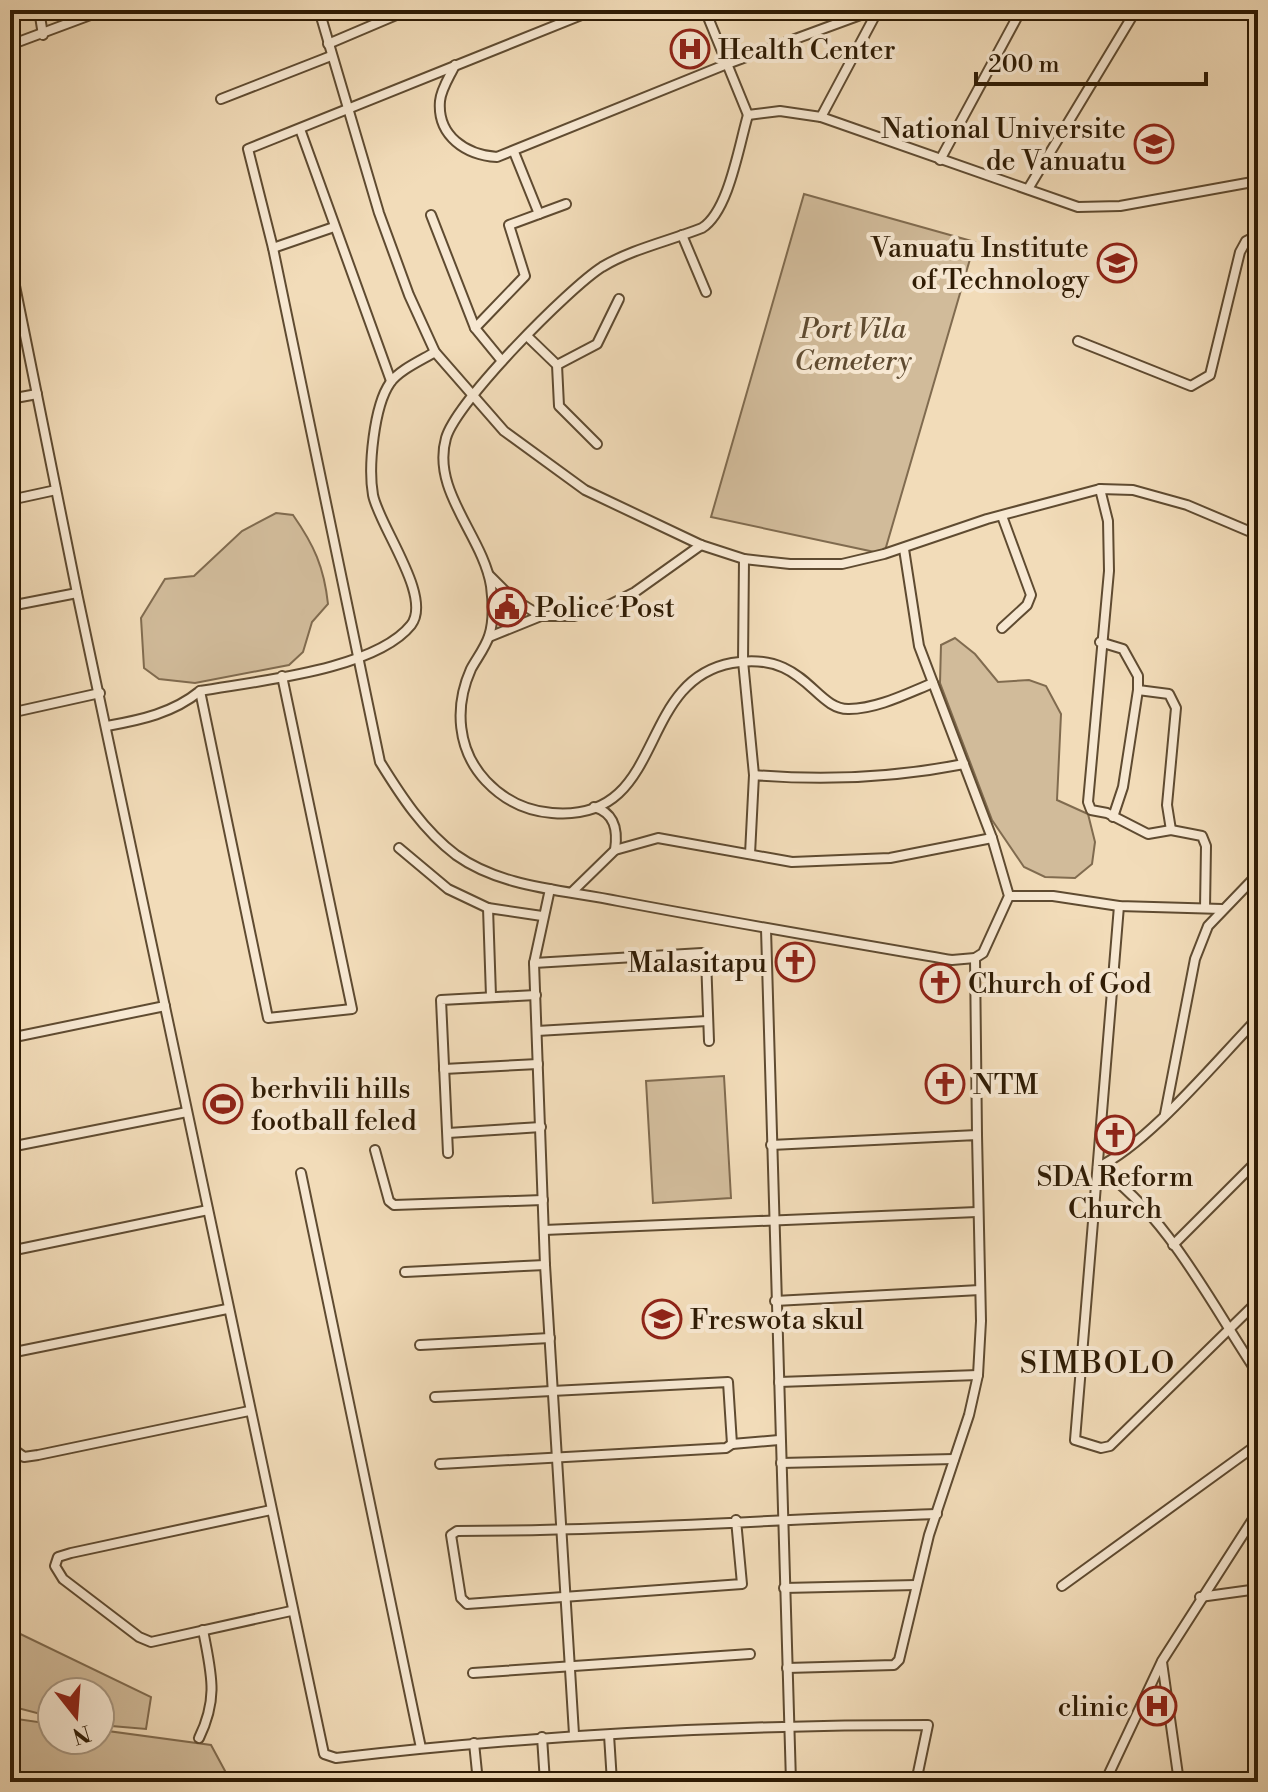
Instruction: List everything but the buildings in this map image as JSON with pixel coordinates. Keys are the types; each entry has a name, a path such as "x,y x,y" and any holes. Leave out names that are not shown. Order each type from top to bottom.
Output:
{"street":[{"path":"39,10 43,35"},
{"path":"10,45 104,10"},
{"path":"319,10 345,107 409,295 435,352 470,395 537,458 585,490 701,545 744,559 842,564 904,549 1002,516 1100,489 1133,490 1187,505 1258,535"},
{"path":"328,44 408,10"},
{"path":"594,10 345,107 248,149 273,248 380,762 408,807 457,855 497,876 550,889 766,929 952,960 975,958 991,941 1009,896 992,838 919,646 904,549"},
{"path":"705,10 748,115 717,213 707,225 599,269 470,395 446,439 445,459 458,509 488,574 492,613 489,637 469,675 461,704 463,738 476,771 505,798 535,810 565,813 594,807 626,786 644,764 674,698 706,672 743,661 782,665 807,680 834,705 850,709 933,683"},
{"path":"455,65 440,99 446,129 455,143 481,156 514,152 727,64 876,10"},
{"path":"821,117 876,10"},
{"path":"940,160 1021,10"},
{"path":"1028,189 1136,10"},
{"path":"221,99 331,56"},
{"path":"748,115 780,111 821,117 1062,203 1097,209 1257,182 1258,199"},
{"path":"300,129 391,381"},
{"path":"514,152 539,214"},
{"path":"475,328 525,276 509,225 566,204"},
{"path":"431,215 475,328 502,361"},
{"path":"273,248 334,227"},
{"path":"682,235 706,292"},
{"path":"1078,341 1191,386 1202,382 1210,375 1241,247 1258,235"},
{"path":"10,261 13,291 107,726 227,1309 324,1754 336,1758 574,1734 609,1735 788,1725 928,1725 916,1782"},
{"path":"557,365 597,344 619,299"},
{"path":"528,337 557,365 559,406 597,444"},
{"path":"107,726 146,719 186,702 200,691 359,659 409,628 418,607 373,495 377,412 391,381 435,352"},
{"path":"10,399 37,394"},
{"path":"1100,489 1108,521 1109,571 1100,642 1094,764 1088,802 1091,810 1148,834 1171,830 1202,836 1206,846 1205,908"},
{"path":"10,500 56,490"},
{"path":"1002,516 1031,595 1027,605 1002,628"},
{"path":"489,637 541,616 574,616 603,608 635,592 701,545"},
{"path":"744,559 743,661 754,775 750,854"},
{"path":"488,574 512,598 541,616"},
{"path":"10,606 77,593"},
{"path":"1100,642 1123,649 1138,676 1123,787 1113,817"},
{"path":"200,691 268,1018 352,1009 282,676"},
{"path":"1138,690 1169,694 1176,708 1167,805 1171,830"},
{"path":"10,713 100,693"},
{"path":"754,775 807,780 868,778 964,764"},
{"path":"594,807 604,810 613,821 615,850"},
{"path":"572,892 615,850 658,838 792,862 890,858 992,838"},
{"path":"399,848 448,889 488,908 542,916"},
{"path":"1165,1114 1195,959 1208,926 1258,874"},
{"path":"550,889 534,963 545,1265 574,1734"},
{"path":"1009,896 1053,896 1119,906 1222,909"},
{"path":"1119,906 1075,1440 1101,1448 1110,1446 1258,1301"},
{"path":"488,908 491,996"},
{"path":"766,929 791,1782"},
{"path":"534,963 702,953 706,958 709,1041"},
{"path":"787,1668 897,1663 916,1585 978,1375 980,1290 975,958"},
{"path":"448,1153 441,1000 536,995"},
{"path":"10,1038 165,1006"},
{"path":"1098,1167 1121,1155 1258,1018"},
{"path":"537,1031 707,1021"},
{"path":"444,1069 538,1064"},
{"path":"10,1147 187,1112"},
{"path":"448,1133 541,1127"},
{"path":"771,1145 977,1135"},
{"path":"375,1150 389,1201 394,1205 543,1200"},
{"path":"1173,1245 1258,1160"},
{"path":"1098,1167 1118,1181 1173,1245 1258,1374"},
{"path":"301,1173 421,1748"},
{"path":"10,1251 208,1210"},
{"path":"544,1230 977,1212"},
{"path":"405,1272 545,1265"},
{"path":"775,1301 980,1290"},
{"path":"10,1353 227,1309"},
{"path":"420,1345 550,1338"},
{"path":"779,1382 978,1375"},
{"path":"435,1397 728,1382 732,1444"},
{"path":"10,1447 24,1457 38,1455 249,1411"},
{"path":"440,1464 726,1448 732,1444 779,1440"},
{"path":"1062,1586 1258,1444"},
{"path":"781,1463 954,1459"},
{"path":"271,1510 71,1553 56,1561 57,1572 139,1637 151,1642 291,1611"},
{"path":"736,1520 742,1584 567,1597 463,1602 451,1535 457,1531 562,1530 736,1520 782,1518 937,1514"},
{"path":"1105,1782 1162,1661 1200,1597 1253,1519 1258,1517"},
{"path":"784,1588 916,1585"},
{"path":"1200,1597 1258,1589"},
{"path":"199,1738 209,1717 214,1694 203,1630"},
{"path":"473,1673 750,1654"},
{"path":"1162,1661 1179,1782"},
{"path":"609,1735 612,1782"},
{"path":"542,1737 545,1782"},
{"path":"474,1743 478,1782"}],"green space":[{"name":"Port Vila Cemetery","path":"804,194 975,242 884,554 711,517"},
{"path":"276,513 293,515 317,557 324,579 328,604 312,622 303,652 289,665 195,683 159,679 144,668 141,618 165,579 194,576 242,531"},
{"path":"955,638 975,654 998,682 1029,680 1046,686 1061,714 1057,800 1088,814 1095,842 1092,864 1075,878 1045,877 1024,867 992,820 940,683 941,645"},
{"path":"724,1076 731,1198 653,1203 646,1081"},
{"path":"10,1629 107,1676 36,1676 36,1713 10,1706"},
{"path":"116,1680 151,1697 146,1729 116,1726"},
{"path":"10,1718 36,1722 36,1756 116,1756 116,1732 211,1745 231,1782 10,1782"}],"place":[{"name":"Health Center","path":"690,49"},
{"name":"National Universite de Vanuatu","path":"1154,144"},
{"name":"Vanuatu Institute of Technology","path":"1117,263"},
{"name":"Police Post","path":"507,607"},
{"name":"Malasitapu","path":"795,962"},
{"name":"Church of God","path":"940,983"},
{"name":"NTM","path":"945,1084"},
{"name":"berhvili hills football feled","path":"223,1104"},
{"name":"SDA Reform Church","path":"1115,1135"},
{"name":"Freswota skul","path":"662,1319"},
{"name":"clinic","path":"1157,1706"}],"district":[{"name":"SIMBOLO","path":"1098,1363"}]}
